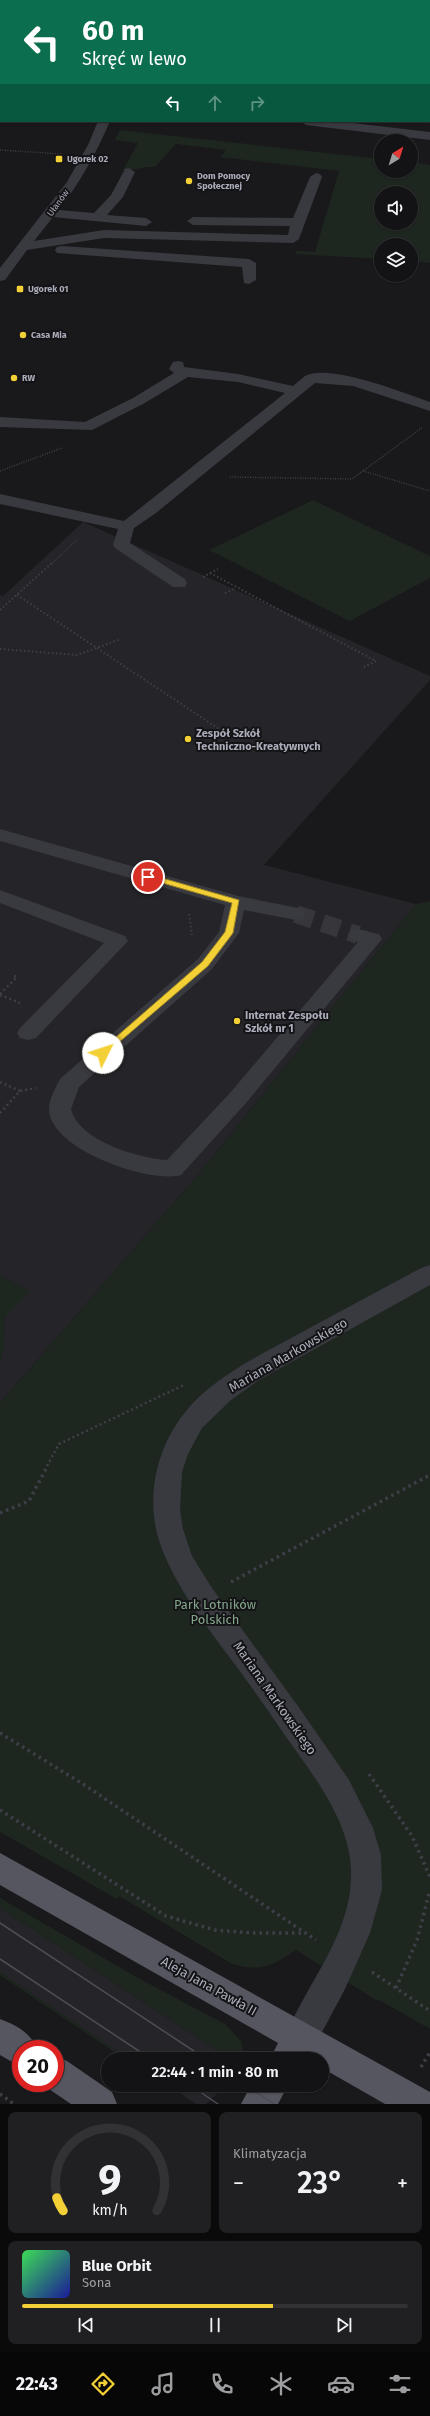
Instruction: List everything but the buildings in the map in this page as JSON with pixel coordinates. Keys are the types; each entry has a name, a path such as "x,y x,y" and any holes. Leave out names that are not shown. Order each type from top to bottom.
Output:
{"main road":[{"name":"Aleja Jana Pawła II","path":"0,1868 294,2048 418,2104"},
{"path":"0,2035 12,2044"},
{"path":"64,2079 100,2104"},
{"path":"258,2104 266,2092"}],"street":[{"name":"Ułanów","path":"0,277 52,213 72,183 94,145 104,122"},
{"path":"314,122 430,136"},
{"path":"98,217 117,197 129,172"},
{"path":"24,247 104,234 293,240 298,222 316,177"},
{"path":"52,213 160,224"},
{"path":"193,221 298,222"},
{"path":"24,247 249,263 249,280"},
{"path":"0,422 87,427 138,401 182,367 296,391"},
{"path":"179,583 121,545 127,526 188,479 311,379 325,377 352,382 430,407"},
{"path":"0,499 100,519 127,526"},
{"path":"0,835 236,902 296,914"},
{"path":"0,896 118,941 28,1033"},
{"path":"236,902 229,933 205,964 69,1083 60,1110 65,1123 78,1138 145,1166 173,1169 238,1098 372,939 358,935"},
{"name":"Mariana Markowskiego","path":"294,2048 344,1956 362,1914 367,1892 368,1871 364,1846 350,1809 301,1733 222,1624 175,1548 167,1522 165,1495 169,1466 190,1425 208,1404 228,1388 250,1373 430,1274"}],"path":[{"path":"0,150 66,155"},
{"path":"188,479 204,484 235,476 352,479 424,426"},
{"path":"363,471 430,491"},
{"path":"0,610 100,519"},
{"path":"210,573 376,660 364,667"},
{"path":"225,593 237,588"},
{"path":"17,595 95,649 218,729"},
{"path":"0,649 77,655 121,640"},
{"path":"0,994 17,977 13,975"},
{"path":"0,1082 20,1091"},
{"path":"231,1582 430,1475"},
{"path":"227,1576 236,1588"},
{"path":"0,1734 83,1784 313,1938"},
{"path":"365,1770 402,1821 425,1859 430,1877"},
{"path":"0,1810 166,1916 180,1922 260,1934 304,1933"},
{"path":"396,1988 414,1951 426,1916 430,1890"},
{"path":"371,1972 430,2011"},
{"path":"426,2058 430,2052"},
{"path":"0,2094 14,2104"}],"shaded area":[{"path":"83,522 430,676 430,680 264,865 416,904 197,1176 0,1403 0,595 3,596"},
{"path":"0,1908 219,2052 119,2052 0,1972"},
{"path":"178,2092 219,2092 206,2104 196,2104"}],"green space":[{"path":"120,130 374,158 374,178 418,178 418,163 430,165 430,263 418,262 418,238 374,238 374,259 295,254 296,251 315,252 339,171 220,157 226,150 176,144 155,167 123,170 138,143 115,140"},
{"path":"313,500 430,556 430,578 350,621 209,550"},
{"name":"Park Lotników Polskich","path":"430,901 430,2029 381,2001 376,2000 296,1950 273,1964 266,1966 251,1967 232,1964 119,1896 117,1899 0,1832 0,1403 197,1176 416,904"},
{"path":"0,1275 30,1292 5,1317 4,1347 0,1363"},
{"path":"0,1898 140,1979 225,2024 241,2041 243,2052 219,2052 0,1908"},
{"path":"0,1972 119,2052 115,2052 0,1975"}],"tunnel":[{"path":"296,914 358,935"}],"tram line":[{"path":"0,1923 195,2052"},
{"path":"0,1959 140,2052"},
{"path":"200,2092 218,2104"},
{"path":"256,2092 274,2104"}],"place":[{"name":"Ugorek 02","path":"59,159"},
{"name":"Dom Pomocy Społecznej","path":"189,181"},
{"name":"Ugorek 01","path":"20,289"},
{"name":"Casa Mia","path":"23,335"},
{"name":"RW","path":"14,378"},
{"name":"Zespół Szkół Techniczno-Kreatywnych","path":"188,739"},
{"name":"Internat Zespołu Szkół nr 1","path":"237,1021"}],"route":[{"path":"103,1053 205,964 229,933 236,902 148,877"}]}
